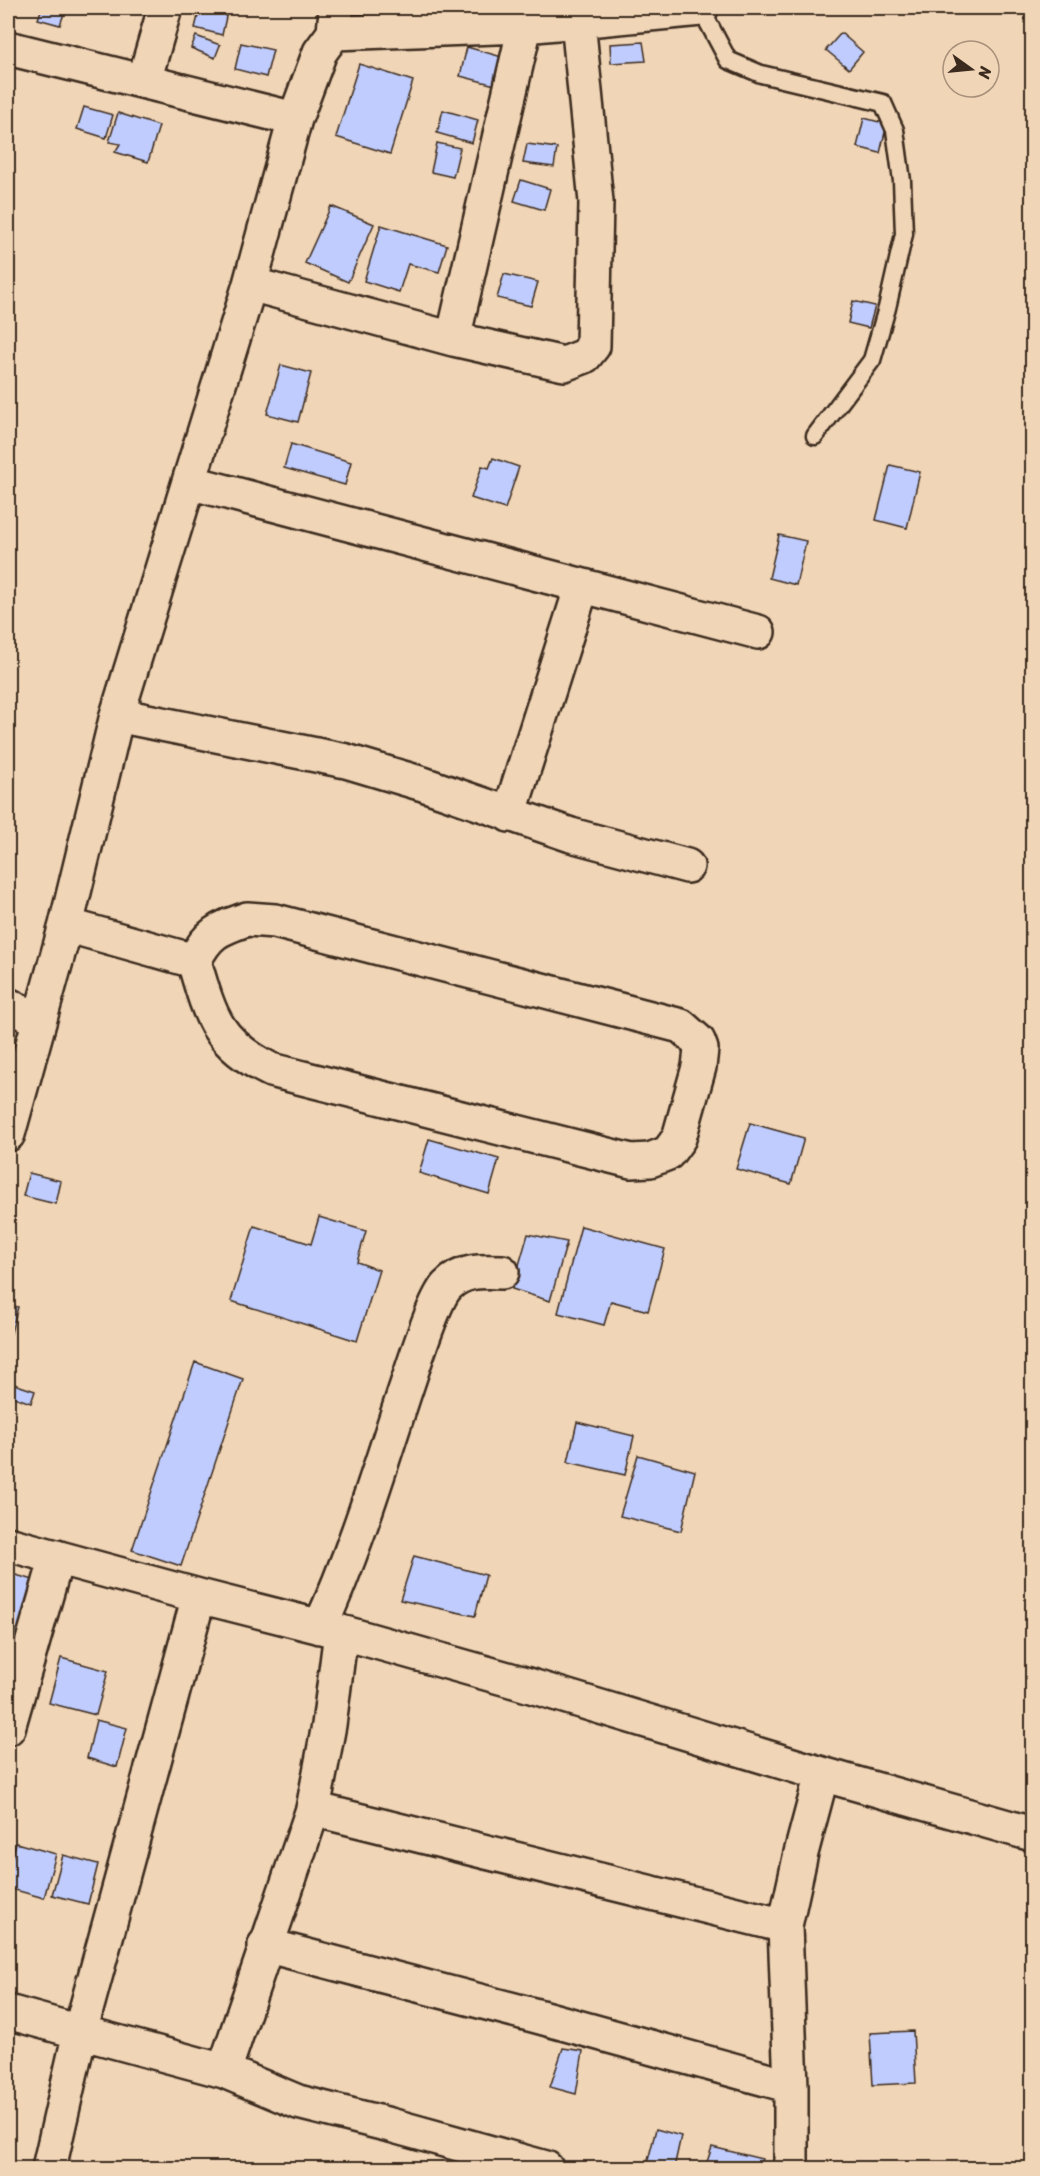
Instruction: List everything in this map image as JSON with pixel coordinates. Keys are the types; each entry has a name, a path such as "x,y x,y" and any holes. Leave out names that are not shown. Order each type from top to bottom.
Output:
{"street":[{"path":"144,81 165,8"},
{"path":"8,1134 66,925 117,715 250,284 295,119 320,52 335,20 525,26 700,9"},
{"path":"250,284 453,339 564,364 585,356 593,346 596,202 578,21"},
{"path":"453,339 525,26"},
{"path":"8,48 295,119"},
{"path":"189,482 758,632"},
{"path":"509,815 582,586"},
{"path":"117,715 346,761 423,784 571,835 687,866"},
{"path":"247,919 275,921 681,1026 698,1041 701,1049 699,1067 679,1138 669,1153 650,1160 631,1161 271,1070 253,1061 230,1044 214,1022 194,961 204,941 225,926 247,919"},
{"path":"66,925 194,961"},
{"path":"8,1005 38,1020"},
{"path":"224,2071 313,1809 329,1725 331,1629 341,1578 420,1348 445,1288 458,1275 477,1271 502,1272"},
{"path":"8,1544 331,1629 1032,1834"},
{"path":"8,1728 57,1557"},
{"path":"49,2169 80,2032 199,1596"},
{"path":"791,2169 791,2086 785,1926 822,1774"},
{"path":"313,1809 785,1926"},
{"path":"265,1945 537,2016 791,2086"},
{"path":"8,2012 224,2071 298,2102 546,2169"}],"lane":[{"path":"700,9 728,60 762,75 883,103 895,130 902,181 904,234 887,308 872,360 815,436"}],"building":[{"path":"42,8 66,8 60,25 38,19"},
{"path":"200,8 228,8 222,35 195,28"},
{"path":"841,33 863,52 849,69 826,50"},
{"path":"196,36 220,45 215,58 191,48"},
{"path":"643,42 646,61 611,63 610,44"},
{"path":"241,43 273,50 266,77 235,69"},
{"path":"467,47 502,57 495,85 460,76"},
{"path":"359,64 413,81 390,154 336,137"},
{"path":"84,107 113,115 106,138 77,129"},
{"path":"443,110 478,120 472,143 437,133"},
{"path":"118,113 159,126 148,162 115,152 120,144 109,142"},
{"path":"864,118 887,124 880,153 857,147"},
{"path":"437,143 460,148 453,177 431,172"},
{"path":"527,144 557,148 554,167 523,163"},
{"path":"521,180 550,189 544,210 514,201"},
{"path":"331,206 374,224 348,282 305,263"},
{"path":"381,225 447,245 439,272 408,264 399,292 364,281"},
{"path":"504,274 538,282 531,306 497,298"},
{"path":"853,301 875,306 869,328 848,323"},
{"path":"281,365 311,373 298,422 267,414"},
{"path":"291,444 351,462 345,485 284,468"},
{"path":"493,458 519,467 505,509 471,498 482,466 489,468"},
{"path":"890,465 920,472 907,528 876,520"},
{"path":"779,535 806,541 796,585 769,578"},
{"path":"750,1123 804,1138 791,1184 736,1169"},
{"path":"429,1139 499,1159 489,1194 419,1173"},
{"path":"29,1173 61,1181 56,1204 23,1196"},
{"path":"319,1217 366,1231 357,1262 379,1270 357,1341 231,1301 254,1226 311,1244"},
{"path":"581,1226 665,1249 648,1311 611,1301 604,1325 558,1313"},
{"path":"528,1234 567,1242 550,1301 512,1289"},
{"path":"8,1304 18,1307 9,1340 8,1339"},
{"path":"195,1362 243,1379 181,1566 132,1550"},
{"path":"8,1382 35,1391 31,1403 8,1395"},
{"path":"577,1422 634,1436 625,1475 568,1462"},
{"path":"638,1455 695,1471 681,1531 620,1516"},
{"path":"414,1556 486,1575 475,1616 400,1600"},
{"path":"8,1573 34,1580 8,1680"},
{"path":"61,1658 108,1671 96,1715 49,1703"},
{"path":"96,1720 127,1728 117,1767 87,1758"},
{"path":"16,1843 56,1854 44,1898 8,1888 8,1871"},
{"path":"63,1855 98,1864 88,1904 52,1895"},
{"path":"913,2031 916,2083 873,2085 870,2033"},
{"path":"563,2048 583,2051 576,2094 550,2087"},
{"path":"656,2129 681,2136 674,2168 646,2168"},
{"path":"712,2147 762,2159 759,2168 705,2168"}]}
